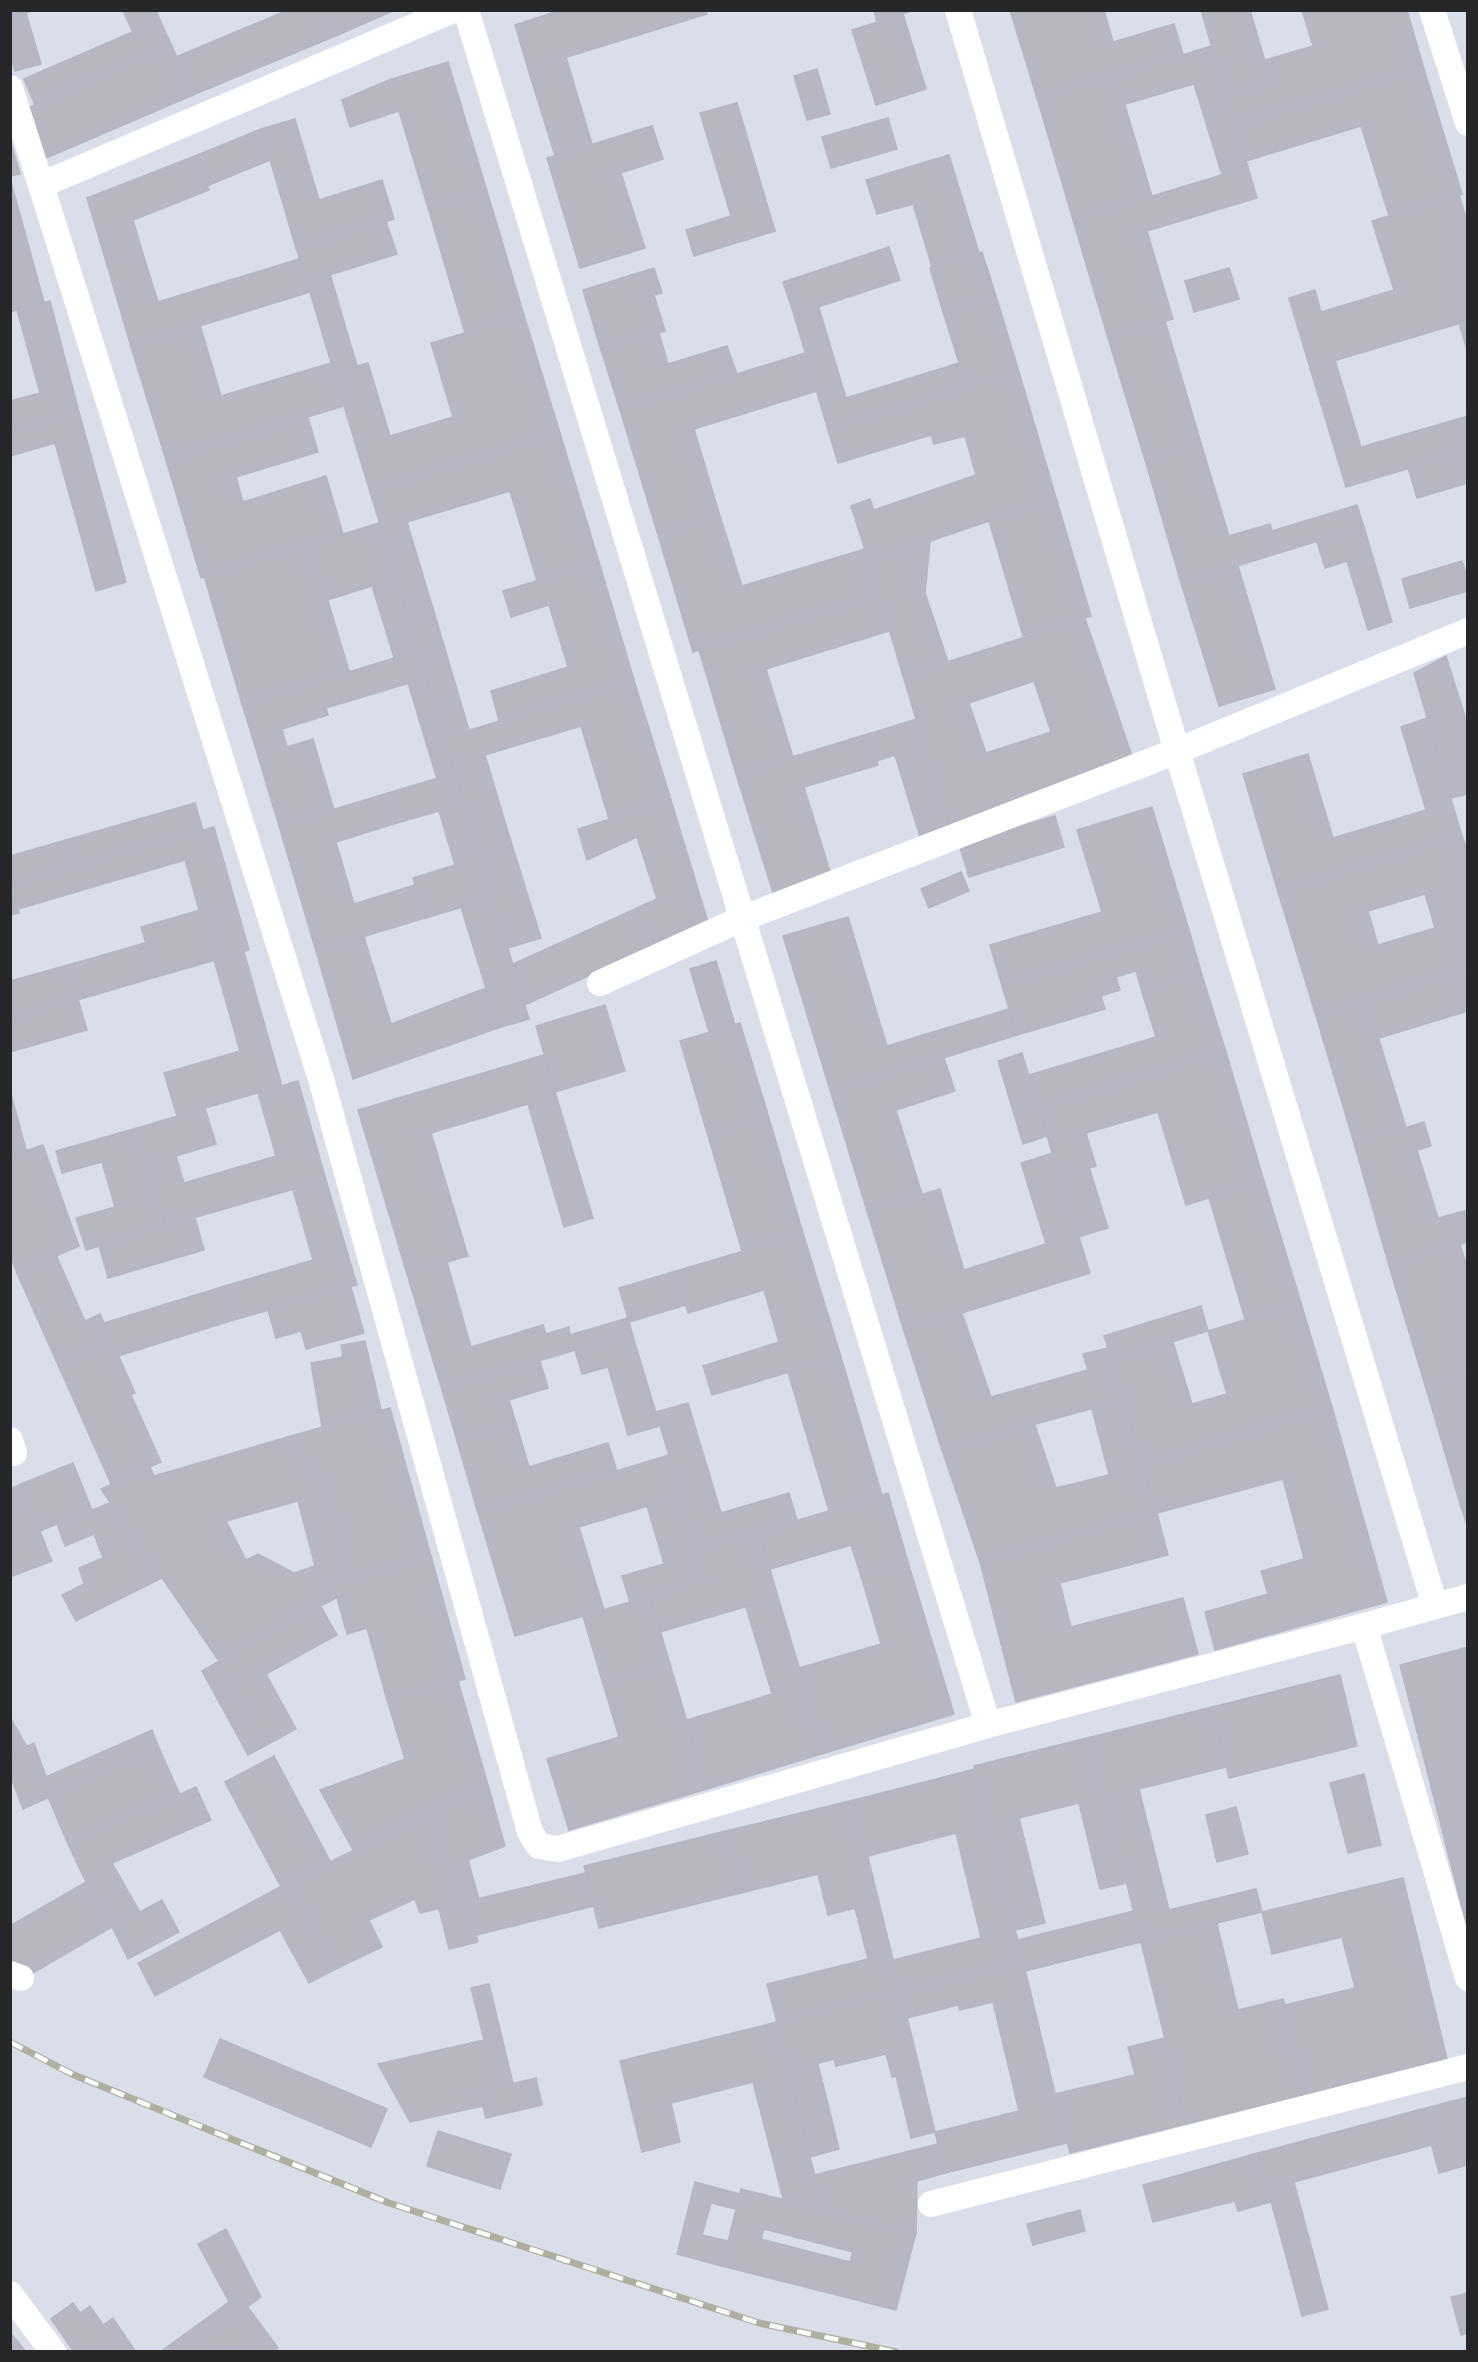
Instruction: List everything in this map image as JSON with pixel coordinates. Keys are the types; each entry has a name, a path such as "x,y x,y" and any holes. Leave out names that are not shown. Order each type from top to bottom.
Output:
{"lane":[{"path":"41,185 453,10"},
{"path":"466,10 988,1725"},
{"path":"958,10 1177,751 1435,1606"},
{"path":"1432,10 1467,123"},
{"path":"10,88 321,1079 530,1832 539,1846 558,1849 988,1725 1467,1597"},
{"path":"600,983 741,919 1177,751 1467,631"},
{"path":"1364,1626 1467,1978"},
{"path":"931,2204 1467,2067"},
{"path":"10,2294 53,2352"}],"building":[{"path":"10,10 34,10 26,13 41,64 15,71 10,56"},
{"path":"123,10 156,10 160,20 133,33"},
{"path":"288,10 328,10 338,35 193,95 176,57"},
{"path":"328,10 395,10 338,35"},
{"path":"561,10 706,10 707,14 528,69 515,25"},
{"path":"874,10 907,10 908,12 877,22"},
{"path":"1010,10 1104,10 1113,42 1174,24 1183,54 1037,98"},
{"path":"1201,10 1250,10 1271,82 1226,96"},
{"path":"1302,10 1407,10 1424,69 1235,125 1226,96 1271,82 1265,60 1313,46"},
{"path":"903,14 926,89 876,105 852,30"},
{"path":"160,20 172,46 35,105 24,79"},
{"path":"172,46 193,95 44,159 23,110"},
{"path":"1212,46 1248,167 1222,175 1194,84 1125,104 1116,75"},
{"path":"566,57 592,144 555,156 528,69"},
{"path":"448,62 487,191 428,208 399,111 350,127 342,100 389,80"},
{"path":"817,69 830,114 807,120 794,76"},
{"path":"1424,69 1462,194 1389,216 1361,126 1246,161 1235,125"},
{"path":"1116,75 1152,196 1073,220 1037,98"},
{"path":"737,103 775,231 694,256 686,230 731,216 700,113"},
{"path":"888,118 897,149 831,168 822,137"},
{"path":"295,119 319,200 382,180 394,219 296,248 261,129"},
{"path":"652,126 663,159 621,173 645,248 580,268 547,158"},
{"path":"261,129 270,160 207,186 195,156"},
{"path":"10,140 20,174 10,176"},
{"path":"949,155 979,253 932,267 913,204 877,214 866,180"},
{"path":"195,156 209,190 133,220 143,254 107,265 87,198"},
{"path":"1248,167 1257,198 1147,231 1173,319 1108,338 1073,220"},
{"path":"10,178 44,302 10,312"},
{"path":"487,191 524,315 465,333 428,208"},
{"path":"1459,195 1468,224 1468,321 1310,368 1289,298 1315,290 1321,312 1394,290 1372,221"},
{"path":"386,221 397,254 307,282 296,248"},
{"path":"889,247 900,280 794,315 783,282"},
{"path":"982,252 996,296 943,312 930,268"},
{"path":"143,254 158,302 299,259 310,292 131,347 107,265"},
{"path":"654,268 662,293 654,295 665,331 601,350 583,290"},
{"path":"1229,268 1239,299 1194,312 1185,281"},
{"path":"330,274 357,366 334,373 307,282"},
{"path":"996,296 1019,372 967,388 943,312"},
{"path":"50,301 79,412 10,431 10,401 40,393 17,310"},
{"path":"819,308 846,398 959,363 967,388 828,430 794,315"},
{"path":"524,315 560,433 370,492 334,373 368,363 390,436 453,417 431,343"},
{"path":"1165,321 1201,443 1145,460 1108,338"},
{"path":"1468,321 1468,353 1459,323"},
{"path":"200,325 221,396 331,363 344,406 166,460 131,347"},
{"path":"659,333 668,364 727,346 737,374 620,410 601,350"},
{"path":"805,353 817,391 694,429 720,516 658,535 620,410"},
{"path":"1335,360 1361,447 1468,416 1468,451 1346,487 1310,368"},
{"path":"1019,372 1057,501 989,521 869,562 851,506 870,499 874,510 976,475 965,436 934,444 931,435 838,463 828,430"},
{"path":"79,412 126,582 96,591 55,443 10,456 10,431"},
{"path":"308,417 318,452 236,477 243,502 326,476 343,534 201,578 166,460"},
{"path":"560,433 599,562 537,581 510,491 407,522 434,612 409,620 370,492"},
{"path":"1201,443 1229,536 1270,524 1279,553 1181,583 1145,460"},
{"path":"1468,451 1468,483 1417,498 1408,468"},
{"path":"1057,501 1091,616 1023,636 989,521"},
{"path":"1357,505 1364,527 1279,553 1272,531"},
{"path":"720,516 742,586 865,549 879,596 693,652 658,535"},
{"path":"379,523 418,651 394,657 372,586 327,600 311,544"},
{"path":"1364,527 1392,622 1368,630 1347,561 1325,568 1317,542"},
{"path":"930,542 925,593 948,662 903,676 869,562"},
{"path":"311,544 349,671 242,704 204,576"},
{"path":"1462,561 1468,580 1468,591 1410,608 1402,579"},
{"path":"599,562 634,680 499,721 491,691 568,667 549,605 511,617 503,591"},
{"path":"1238,566 1275,689 1219,706 1181,583"},
{"path":"879,596 889,631 766,669 793,757 736,774 699,650"},
{"path":"434,612 469,730 444,738 409,620"},
{"path":"1085,618 1135,765 950,831 903,676","holes":["1034,681 1051,732 986,753 969,703"]},
{"path":"418,651 426,678 326,708 328,715 282,729 287,747 258,756 242,704"},
{"path":"1446,656 1468,726 1468,794 1451,798 1414,673"},
{"path":"426,678 455,773 437,779 408,683"},
{"path":"634,680 671,800 609,819 581,726 485,755 513,848 481,858 444,738"},
{"path":"1427,718 1462,836 1278,892 1243,774 1308,754 1333,838 1426,810 1401,727"},
{"path":"917,719 950,831 921,840 895,755 876,761 868,734"},
{"path":"868,734 878,765 804,787 832,878 774,896 736,774"},
{"path":"313,739 334,810 279,826 258,756"},
{"path":"455,773 493,898 425,918 413,878 455,865 439,811 397,823 388,793"},
{"path":"388,793 397,823 336,842 354,904 415,885 425,918 316,951 279,826"},
{"path":"671,800 708,922 649,948 637,908 657,899 637,837 587,860 578,829"},
{"path":"195,803 203,830 73,868 66,840"},
{"path":"1152,807 1189,930 1002,986 990,945 1102,912 1077,830"},
{"path":"1055,816 1064,847 969,877 959,844"},
{"path":"214,827 249,950 226,957 211,907 199,910 185,860 18,909 12,886"},
{"path":"1462,836 1468,852 1468,970 1316,1016 1278,892","holes":["1425,894 1435,928 1378,945 1368,911"]},
{"path":"66,840 73,868 10,886 10,856"},
{"path":"513,848 541,938 508,948 481,858"},
{"path":"961,872 969,891 929,908 921,889"},
{"path":"10,886 19,913 10,915"},
{"path":"493,898 529,1019 498,1028 461,907"},
{"path":"211,907 226,957 156,977 141,927"},
{"path":"637,908 649,948 525,1005 513,964"},
{"path":"848,917 887,1046 1009,1009 1017,1035 831,1093 783,936"},
{"path":"1189,930 1202,975 1142,992 1136,971 1116,977 1120,990 1101,996 1105,1009 1017,1035 1002,986"},
{"path":"364,937 391,1024 486,988 498,1028 353,1079 316,951"},
{"path":"145,943 156,977 84,998 75,963"},
{"path":"244,952 282,1086 177,1116 164,1073 240,1051 214,960"},
{"path":"716,961 735,1025 709,1032 690,969"},
{"path":"75,963 84,998 10,1019 10,981"},
{"path":"1468,970 1468,1011 1379,1038 1367,1001"},
{"path":"1202,975 1226,1052 1039,1109 1029,1075 1156,1037 1142,992"},
{"path":"78,999 87,1030 10,1052 10,1019"},
{"path":"1367,1001 1406,1127 1354,1143 1316,1016"},
{"path":"605,1005 625,1071 555,1092 536,1026"},
{"path":"740,1023 769,1118 708,1136 680,1041"},
{"path":"1226,1052 1264,1181 1186,1205 1158,1112 1086,1133 1096,1166 1059,1176 1039,1109"},
{"path":"1022,1053 1047,1136 1023,1144 998,1061"},
{"path":"544,1055 593,1218 564,1227 528,1104 431,1133 468,1256 407,1274 358,1110"},
{"path":"944,1058 955,1091 896,1110 922,1194 867,1211 831,1093"},
{"path":"298,1081 326,1180 165,1226 137,1128 205,1108 216,1144 176,1156 184,1183 276,1156 258,1093"},
{"path":"10,1090 26,1150 10,1156"},
{"path":"769,1118 803,1233 742,1251 708,1136"},
{"path":"1424,1122 1431,1146 1417,1150 1438,1218 1468,1210 1468,1242 1389,1266 1354,1143"},
{"path":"137,1128 165,1226 86,1250 76,1218 115,1207 102,1162 62,1173 56,1151"},
{"path":"43,1145 79,1246 17,1273 10,1255 10,1156"},
{"path":"1053,1153 1090,1273 904,1331 867,1211 940,1189 964,1270 1046,1244 1021,1163"},
{"path":"1089,1167 1108,1228 1078,1237 1059,1176"},
{"path":"326,1180 357,1285 237,1319 228,1285 313,1260 293,1190"},
{"path":"1264,1181 1301,1303 1245,1319 1209,1198"},
{"path":"195,1218 204,1250 108,1278 99,1245"},
{"path":"803,1233 841,1357 712,1395 703,1366 779,1342 764,1290 688,1313 676,1271"},
{"path":"1460,1245 1468,1269 1468,1372 1425,1385 1389,1266"},
{"path":"56,1255 85,1321 100,1314 112,1341 58,1365 17,1273"},
{"path":"447,1262 471,1347 543,1325 546,1334 569,1327 570,1335 628,1318 632,1333 442,1390 407,1274"},
{"path":"676,1271 686,1305 629,1322 619,1288"},
{"path":"228,1285 237,1319 118,1356 104,1323"},
{"path":"351,1287 364,1333 306,1349 301,1331 276,1338 268,1310"},
{"path":"1301,1303 1332,1407 1143,1465 1112,1360 1173,1342 1192,1404 1227,1394 1208,1331"},
{"path":"1201,1306 1208,1331 1112,1360 1104,1336"},
{"path":"962,1313 991,1397 1088,1370 1083,1354 1108,1348 1123,1400 942,1450 904,1331"},
{"path":"632,1333 660,1426 628,1435 608,1367 582,1374 575,1350"},
{"path":"112,1341 135,1393 131,1395 161,1462 111,1484 58,1365"},
{"path":"365,1341 381,1410 322,1427 311,1363 343,1357 341,1345"},
{"path":"841,1357 882,1495 829,1511 788,1372"},
{"path":"540,1361 548,1388 509,1400 516,1423 457,1441 442,1390"},
{"path":"1468,1372 1468,1505 1461,1507 1425,1385"},
{"path":"1123,1400 1157,1513 980,1562 942,1450 1035,1425 1056,1488 1109,1475 1092,1409"},
{"path":"688,1403 721,1513 789,1493 797,1520 697,1550 656,1412"},
{"path":"1332,1407 1387,1602 1215,1650 1205,1612 1268,1594 1261,1571 1304,1559 1283,1479 1157,1513 1143,1465"},
{"path":"390,1408 431,1556 353,1577 324,1472 309,1476 298,1434"},
{"path":"516,1423 529,1467 608,1443 617,1471 478,1513 457,1441"},
{"path":"298,1434 309,1476 324,1472 353,1577 333,1583 338,1597 219,1661 101,1489 150,1467 154,1476","holes":["298,1501 315,1566 294,1573 258,1554 246,1560 226,1521"]},
{"path":"669,1455 681,1496 579,1527 604,1610 515,1636 478,1513"},
{"path":"73,1463 92,1510 40,1531 21,1484"},
{"path":"21,1484 52,1561 10,1577 10,1489"},
{"path":"888,1493 908,1562 861,1576 851,1545 770,1569 759,1532"},
{"path":"681,1496 706,1579 630,1602 622,1576 664,1564 647,1506"},
{"path":"110,1503 162,1578 76,1621 62,1595 84,1584 79,1568 103,1558 94,1534 65,1546 57,1524"},
{"path":"1468,1505 1468,1528 1461,1507"},
{"path":"1157,1513 1168,1555 1060,1583 1071,1627 1183,1598 1198,1654 1016,1702 980,1562"},
{"path":"759,1532 778,1597 660,1632 650,1596 706,1579 697,1550"},
{"path":"431,1556 465,1679 387,1700 367,1628 347,1634 333,1583"},
{"path":"908,1562 954,1714 825,1753 799,1668 881,1644 861,1576"},
{"path":"650,1596 670,1664 603,1684 583,1616"},
{"path":"778,1597 825,1753 707,1789 687,1720 772,1694 746,1607"},
{"path":"320,1605 337,1635 266,1674 296,1729 265,1746 219,1661"},
{"path":"1468,1647 1468,1852 1449,1857 1400,1665"},
{"path":"219,1661 265,1746 248,1755 202,1671"},
{"path":"670,1664 707,1789 569,1830 547,1759 619,1737 603,1684"},
{"path":"1340,1675 1357,1746 1229,1778 1212,1707"},
{"path":"458,1681 488,1785 353,1850 320,1790 405,1759 387,1700"},
{"path":"1212,1707 1226,1767 1139,1789 1169,1910 1256,1889 1262,1912 1141,1942 1091,1737"},
{"path":"10,1717 27,1747 10,1755"},
{"path":"152,1730 159,1748 23,1809 10,1775 10,1755 34,1743 46,1777"},
{"path":"1091,1737 1127,1883 1100,1889 1079,1803 1019,1818 1045,1923 1015,1930 974,1766"},
{"path":"159,1748 180,1795 68,1844 48,1797"},
{"path":"274,1756 330,1861 281,1887 225,1782"},
{"path":"975,1769 1023,1961 901,1992 893,1960 981,1938 956,1833 868,1856 854,1800"},
{"path":"1364,1774 1381,1845 1348,1853 1330,1783"},
{"path":"488,1785 505,1846 468,1860 479,1899 458,1904 435,1810"},
{"path":"196,1787 211,1820 112,1863 140,1912 112,1927 86,1882 68,1844"},
{"path":"854,1800 901,1992 777,2022 767,1984 868,1959 855,1908 828,1915 818,1874 745,1892 730,1830"},
{"path":"1236,1807 1248,1854 1217,1862 1206,1815"},
{"path":"435,1810 458,1904 420,1913 415,1899 369,1920 382,1947 338,1968 291,1881"},
{"path":"730,1830 745,1892 599,1928 584,1866"},
{"path":"1468,1852 1468,1931 1449,1857"},
{"path":"586,1873 594,1906 476,1935 468,1901"},
{"path":"1403,1878 1447,2059 1307,2094 1285,2005 1355,1988 1342,1937 1272,1954 1262,1912"},
{"path":"291,1881 338,1968 309,1983 280,1930 155,1996 138,1963"},
{"path":"86,1882 112,1927 33,1973 10,1961 10,1926"},
{"path":"162,1900 179,1932 128,1959 112,1927"},
{"path":"468,1901 478,1942 449,1949 439,1909"},
{"path":"1134,1911 1141,1942 1025,1971 1017,1940"},
{"path":"1217,1924 1238,2010 1283,1999 1307,2094 1186,2124 1141,1942"},
{"path":"1023,1961 1067,2143 945,2173 935,2132 1019,2111 993,2002 960,2010 958,2005 907,2018 901,1992"},
{"path":"489,1984 513,2083 479,2092 483,2106 410,2122 378,2064 484,2040 471,1988"},
{"path":"901,1992 920,2070 892,2077 886,2054 836,2066 834,2059 789,2071 777,2022"},
{"path":"777,2022 823,2210 783,2199 753,2082 671,2103 680,2142 642,2152 620,2061"},
{"path":"1165,2038 1186,2124 1070,2153 1055,2094 1135,2075 1128,2047"},
{"path":"220,2039 387,2109 371,2147 204,2077"},
{"path":"818,2064 839,2149 810,2157 789,2071"},
{"path":"920,2070 935,2132 911,2138 896,2076"},
{"path":"536,2078 542,2105 486,2118 479,2092"},
{"path":"1468,2097 1468,2168 1467,2165 1439,2173 1422,2109"},
{"path":"1422,2109 1432,2145 1294,2182 1328,2309 1302,2316 1258,2153"},
{"path":"438,2131 511,2154 500,2189 427,2166"},
{"path":"938,2144 945,2173 917,2181 916,2233 823,2210 814,2175"},
{"path":"1258,2153 1271,2202 1238,2211 1235,2201 1153,2222 1143,2185"},
{"path":"695,2182 740,2194 736,2209 711,2203 702,2235 728,2241 722,2266 677,2254"},
{"path":"741,2189 916,2233 896,2310 722,2266","holes":["764,2229 853,2252 850,2262 761,2239"]},
{"path":"1080,2210 1085,2231 1033,2245 1027,2224"},
{"path":"226,2229 261,2297 184,2352 160,2352 229,2302 198,2244"},
{"path":"1468,2293 1468,2333 1461,2335 1451,2297"},
{"path":"73,2303 80,2313 90,2306 103,2325 113,2318 136,2352 74,2352 51,2319"},
{"path":"247,2306 278,2348 274,2352 184,2352"},
{"path":"10,2332 26,2352 10,2352"}],"railway":[{"path":"10,2042 74,2075 389,2203 759,2323 896,2352"}]}
